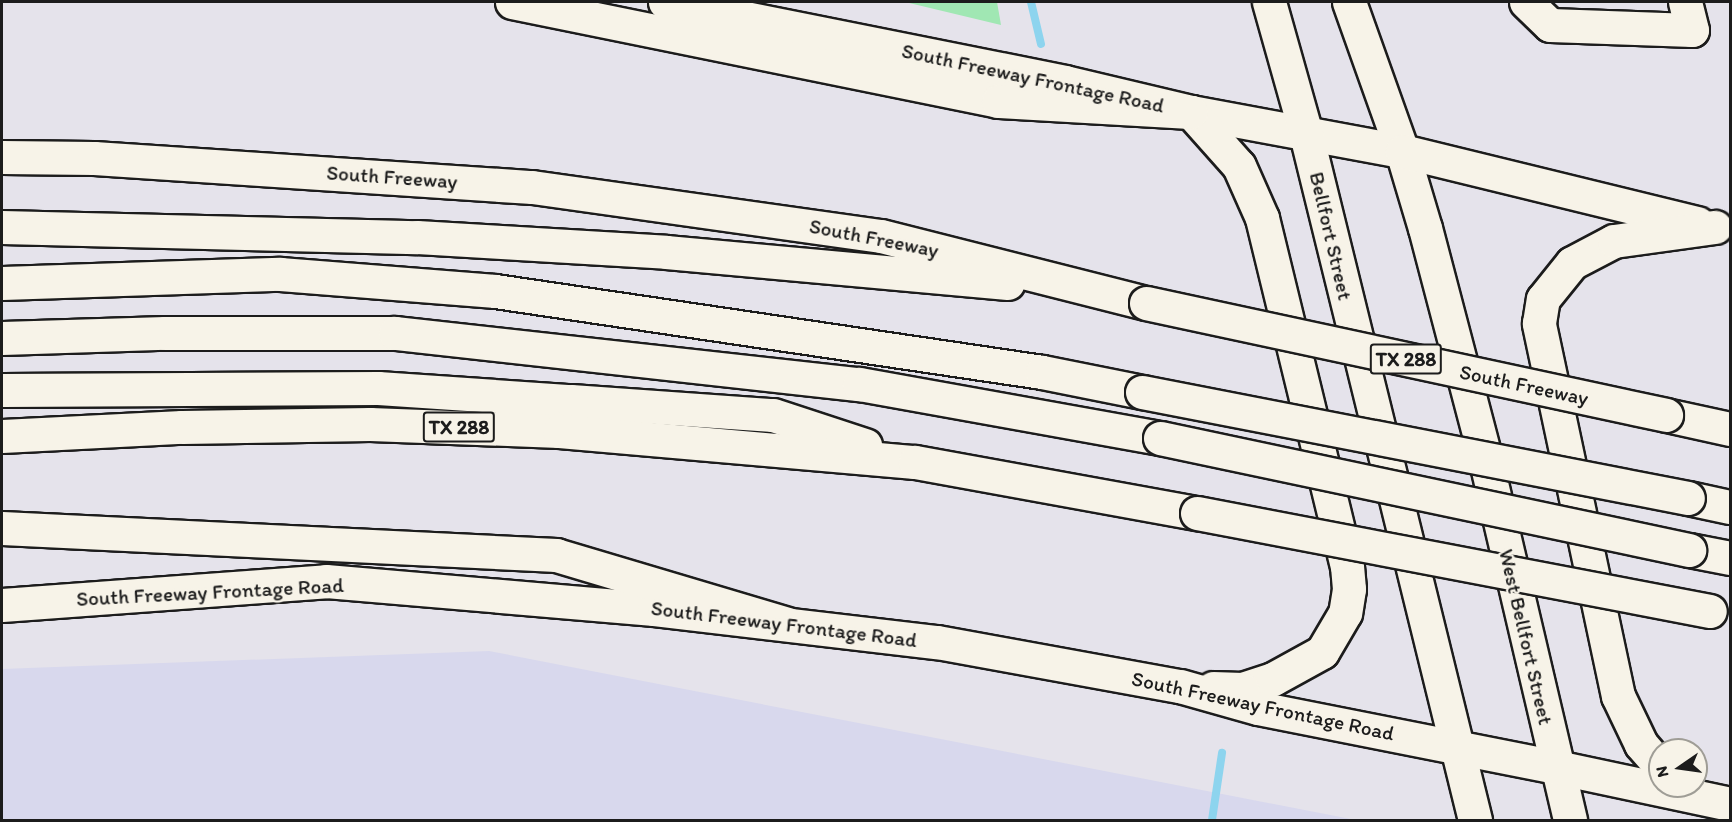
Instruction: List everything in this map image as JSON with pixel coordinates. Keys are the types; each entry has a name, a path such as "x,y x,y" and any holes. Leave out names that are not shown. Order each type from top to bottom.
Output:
{"main road":[{"path":"512,2 998,101 1191,112 1239,166 1262,218 1347,566 1349,590 1344,613 1322,652 1273,679 1242,689 1180,686"},
{"name":"South Freeway Frontage Road","path":"665,2 1065,82 1191,112 1402,151 1723,229"},
{"name":"Bellfort Street","path":"1269,2 1306,134 1456,748"},
{"path":"1348,2 1402,151"},
{"path":"1526,2 1550,25 1692,30 1684,2"},
{"name":"West Bellfort Street","path":"1402,151 1484,453 1570,820"},
{"name":"South Freeway","path":"2,157 94,158 532,187 881,236 1102,290 1146,303 1731,429"},
{"path":"2,227 440,239 666,252 1102,290"},
{"path":"1648,752 1641,744 1618,696 1539,323 1543,300 1572,263 1614,241 1723,229"},
{"path":"2,283 280,274 495,291 1042,372 1731,507"},
{"path":"2,338 165,333 395,333 859,384 1160,438 1731,558"},
{"path":"2,390 378,388 773,415 915,462"},
{"name":"TX 288","path":"2,436 182,428 370,424 559,431 915,462 1197,513 1720,613"},
{"path":"2,528 556,555 788,624"},
{"name":"South Freeway Frontage Road","path":"2,605 326,581 654,609 788,624 938,642 1180,686 1258,708 1713,797"},
{"path":"1456,748 1475,820"}],"shaded area":[{"path":"489,651 1356,820 2,820 2,669"}],"green space":[{"path":"905,2 997,2 1001,25"}],"waterway":[{"path":"1031,2 1041,44"},
{"path":"1212,820 1222,753"}]}
